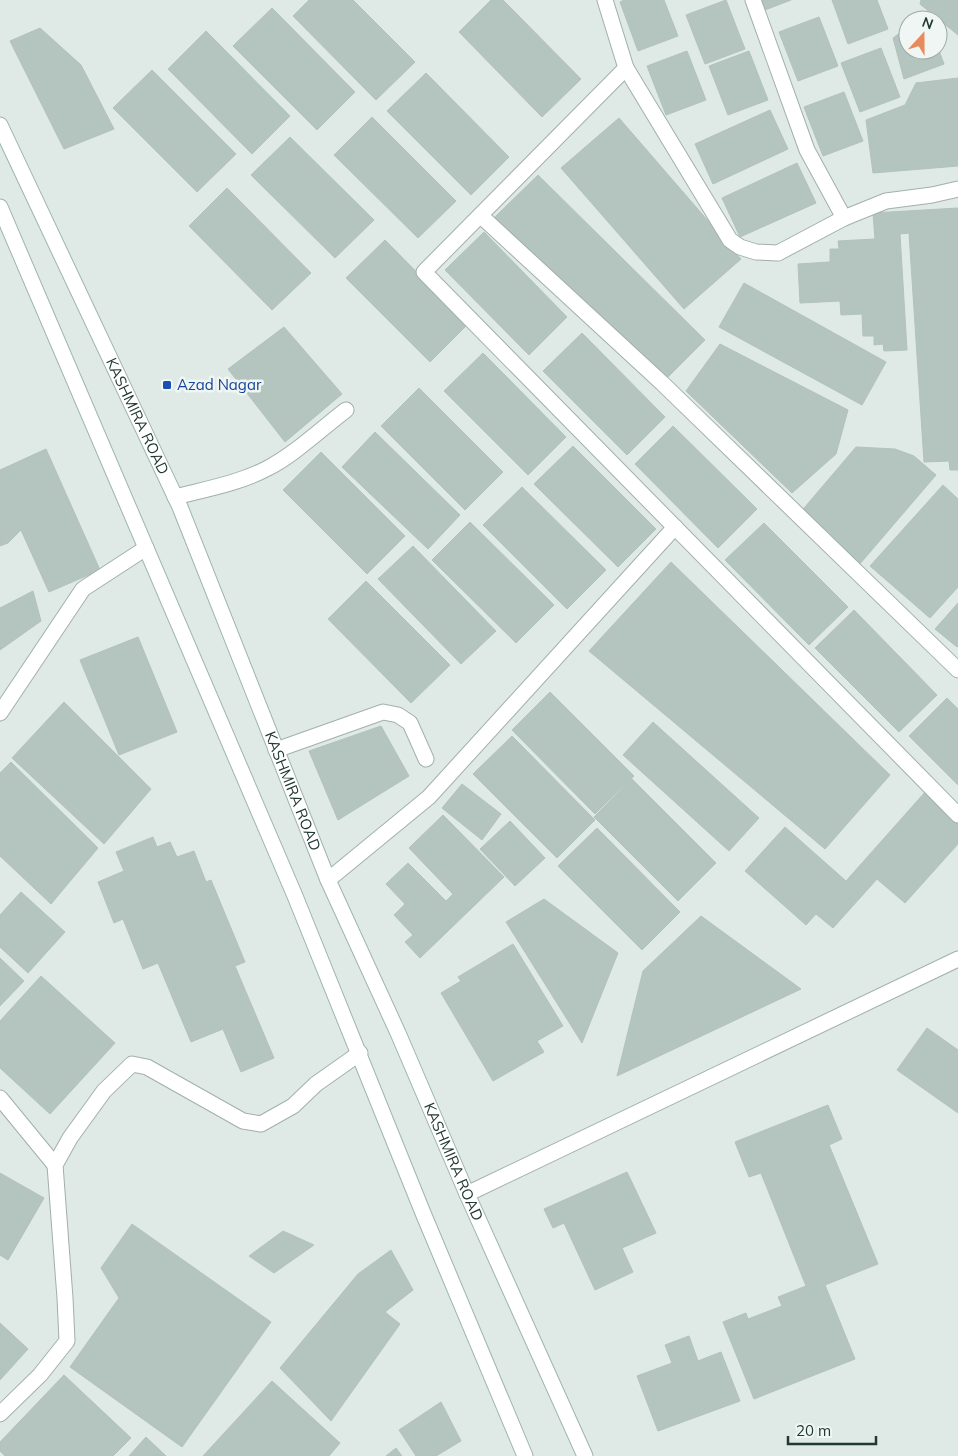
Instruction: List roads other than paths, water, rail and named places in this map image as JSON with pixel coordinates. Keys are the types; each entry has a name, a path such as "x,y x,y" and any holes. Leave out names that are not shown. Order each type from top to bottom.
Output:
{"street":[{"path":"605,0 626,68 730,240 740,247 756,252 778,253 844,218 886,202 958,189"},
{"path":"753,0 807,150 844,218"},
{"path":"626,68 424,272 958,815"},
{"name":"KASHMIRA ROAD","path":"0,125 175,497 328,880 398,1033 467,1194 585,1456"},
{"path":"0,207 295,896 423,1213 525,1456"},
{"path":"481,216 662,383 958,670"},
{"path":"175,497 233,482 268,468 305,443 346,410"},
{"path":"328,880 429,797 675,527"},
{"path":"0,714 82,589 146,548"},
{"path":"276,750 383,712 398,715 410,723 426,759"},
{"path":"467,1194 958,959"},
{"path":"0,1414 40,1374 66,1340 65,1298 55,1164 70,1138 104,1091 132,1064 147,1067 243,1121 261,1124 293,1106 316,1084 360,1053"},
{"path":"0,1098 55,1164"}],"place":[{"name":"Azad Nagar","path":"167,385"}]}
